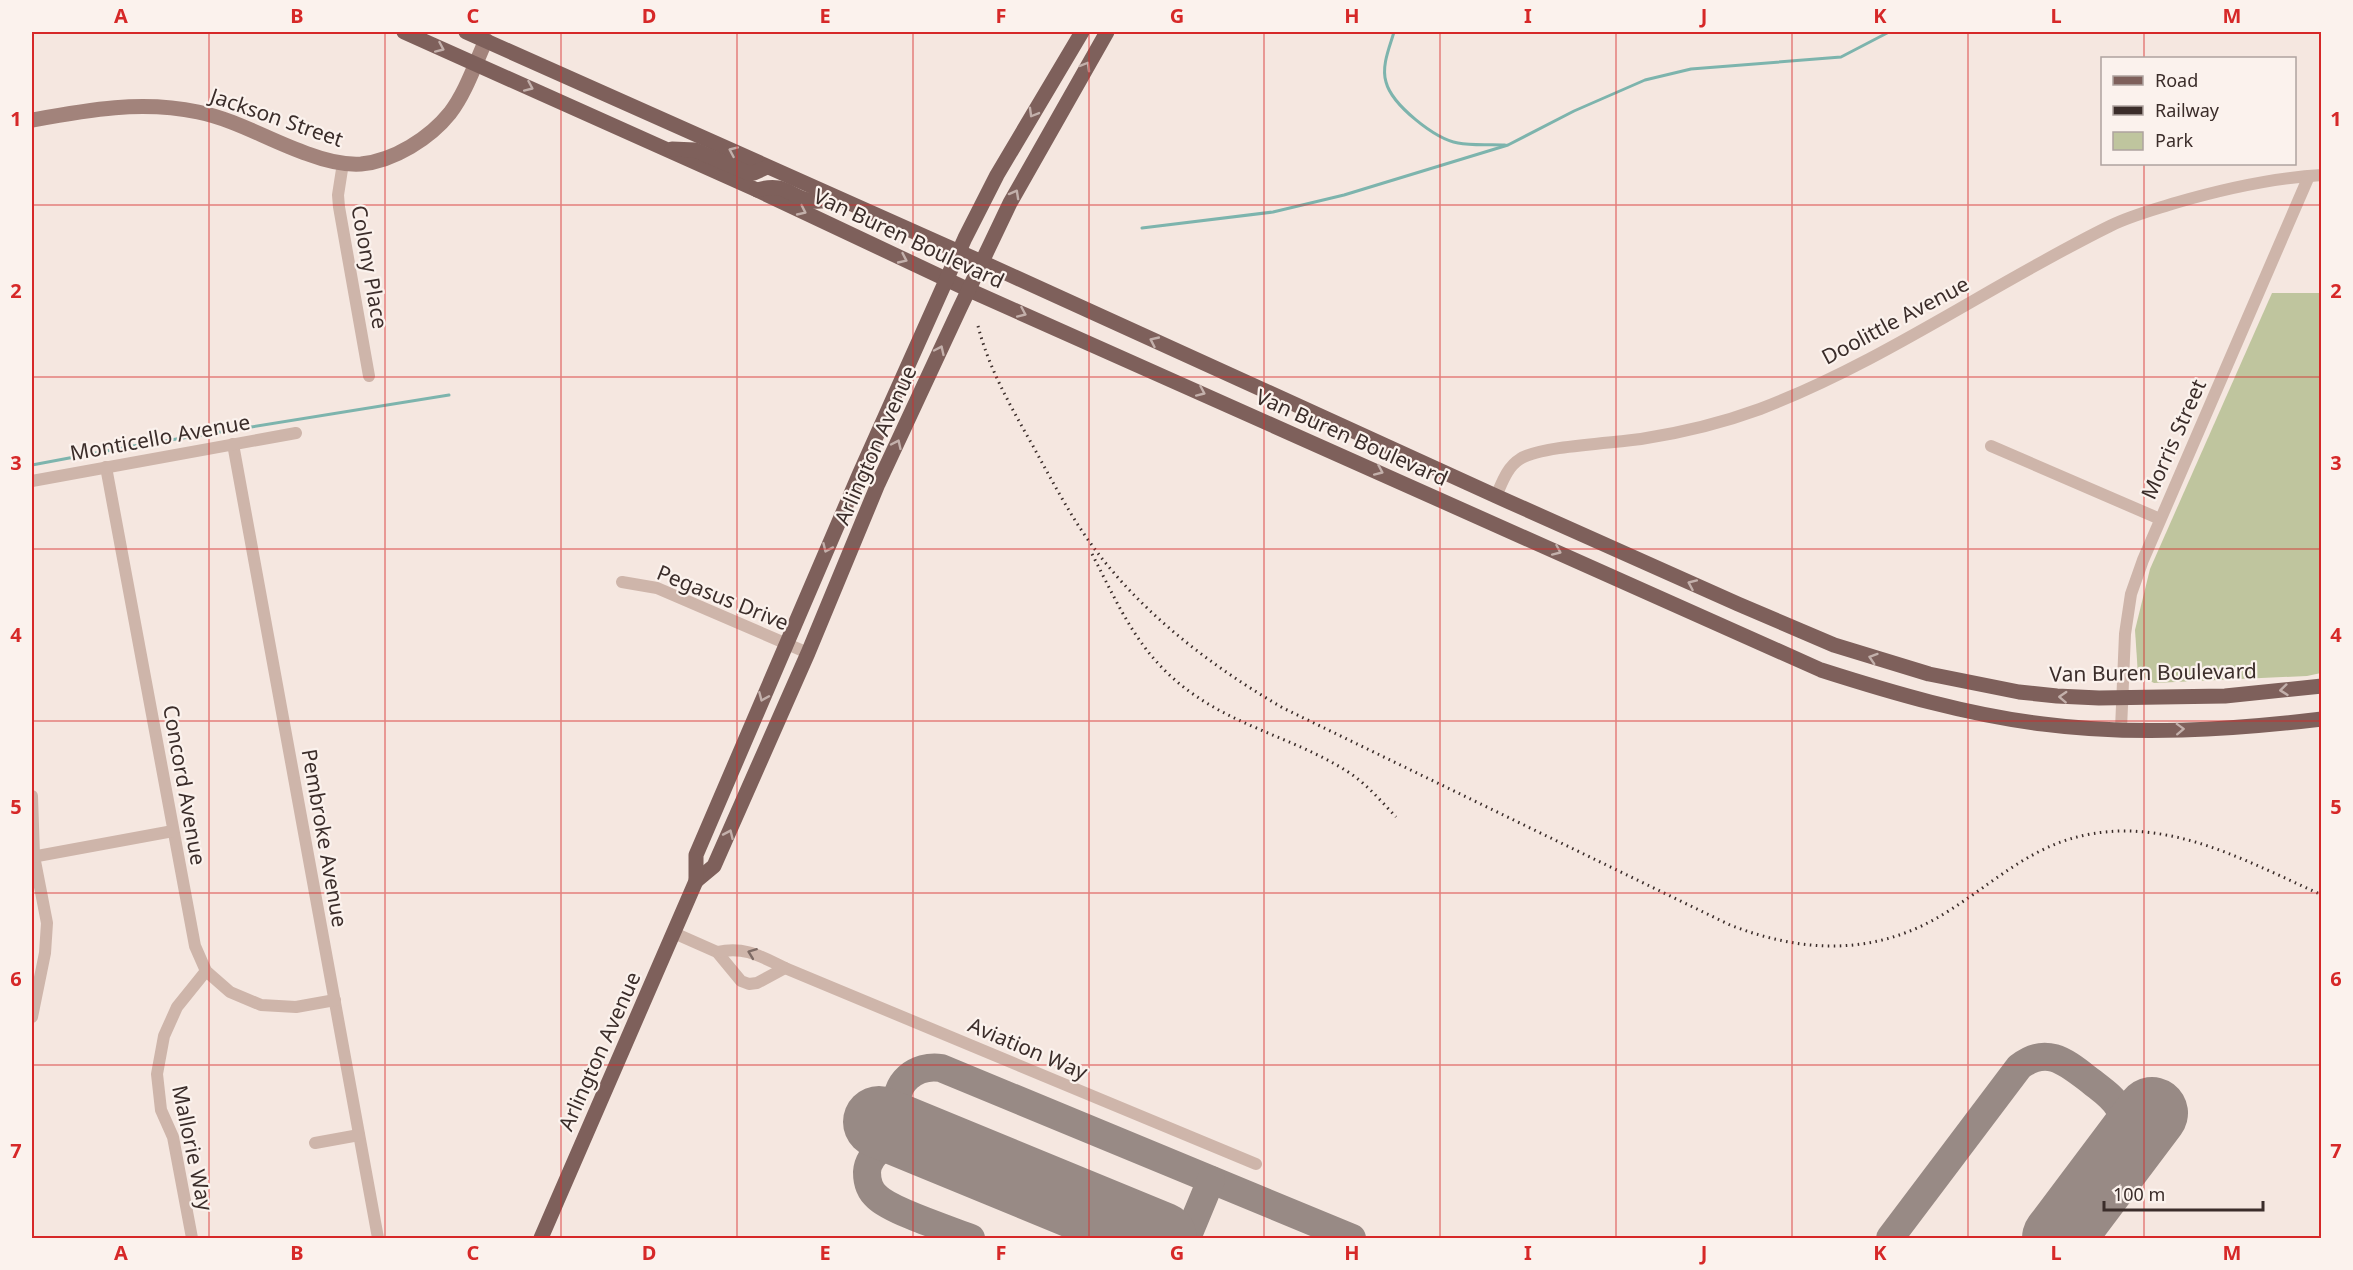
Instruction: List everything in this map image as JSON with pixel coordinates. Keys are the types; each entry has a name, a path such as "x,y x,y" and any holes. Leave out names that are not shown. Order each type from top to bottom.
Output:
{"main road":[{"name":"Van Buren Boulevard","path":"404,32 758,190 969,290 1821,670 1899,694 1991,716 2043,724 2121,729 2216,728 2322,719"},
{"name":"Van Buren Boulevard","path":"466,32 982,262 1496,496 1834,645 1929,674 2019,692 2057,696 2122,698 2225,696 2322,686"},
{"name":"Arlington Avenue","path":"541,1239 696,881 696,855 786,643 946,279 997,175 1082,32"},
{"name":"Arlington Avenue","path":"696,881 714,866 808,653 878,484 1014,195 1105,34"},
{"name":"Jackson Street","path":"32,120 124,106 174,108 220,117 307,154 343,163 362,164 390,156 418,142 450,113 486,40"},
{"path":"663,148 695,150 748,173 754,173 767,167"},
{"path":"758,190 774,187 812,201 840,200"}],"street":[{"name":"Colony Place","path":"343,163 338,195 339,207 369,376"},
{"name":"Doolittle Avenue","path":"1496,496 1510,467 1521,458 1560,449 1642,438 1710,424 1758,409 1806,390 1938,321 2111,225 2145,212 2219,190 2260,181 2315,176"},
{"name":"Morris Street","path":"2121,729 2125,634 2129,603 2143,560 2315,176"},
{"name":"Monticello Avenue","path":"32,481 296,433"},
{"name":"Pembroke Avenue","path":"233,444 378,1239"},
{"path":"1991,446 2160,519"},
{"name":"Concord Avenue","path":"106,467 195,946 206,971 230,992 261,1005 296,1007 334,1000"},
{"name":"Pegasus Drive","path":"622,582 657,588 808,653"},
{"path":"32,796 33,856 47,923 45,953 32,1010"},
{"path":"33,856 173,831"},
{"name":"Aviation Way","path":"674,933 717,952 741,981 749,984 757,983 785,968"},
{"name":"Aviation Way","path":"717,952 728,949 747,950 785,968 1256,1164"},
{"name":"Mallorie Way","path":"192,1239 173,1137 161,1110 157,1074 164,1036 177,1007 206,971"},
{"path":"315,1143 359,1136"}],"green space":[{"path":"2272,293 2321,293 2321,673 2307,676 2154,683 2138,675 2135,630 2150,569"}],"waterway":[{"path":"1394,32 1387,56 1385,76 1390,91 1405,110 1427,128 1449,140 1458,143 1505,145"},
{"path":"1142,228 1273,212 1344,195 1508,145 1574,111 1645,80 1691,69 1841,57 1889,32"},
{"path":"32,465 133,446 449,395"}],"taxiway":[{"path":"1890,1238 2019,1067 2029,1060 2049,1057 2066,1063 2114,1100 2121,1112 2130,1143"},
{"path":"971,1238 895,1208 877,1197 868,1183 869,1164 878,1152 885,1147 917,1137 902,1117 898,1100 902,1084 908,1077 923,1069 941,1068 1352,1238"},
{"path":"1187,1238 1211,1180"}],"runway":[{"path":"2058,1238 2152,1113"},
{"path":"879,1122 1161,1238"}],"railway":[{"path":"978,326 1001,388 1073,517 1093,547 1116,575 1166,626 1223,670 1283,708 1730,925 1758,935 1813,945 1840,946 1894,937 1947,912 2008,870 2047,847 2094,833 2121,831 2148,832 2199,843 2249,862 2322,895"},
{"path":"1092,554 1123,613 1145,648 1175,680 1229,716 1327,759 1345,770 1366,786 1396,817"}]}
